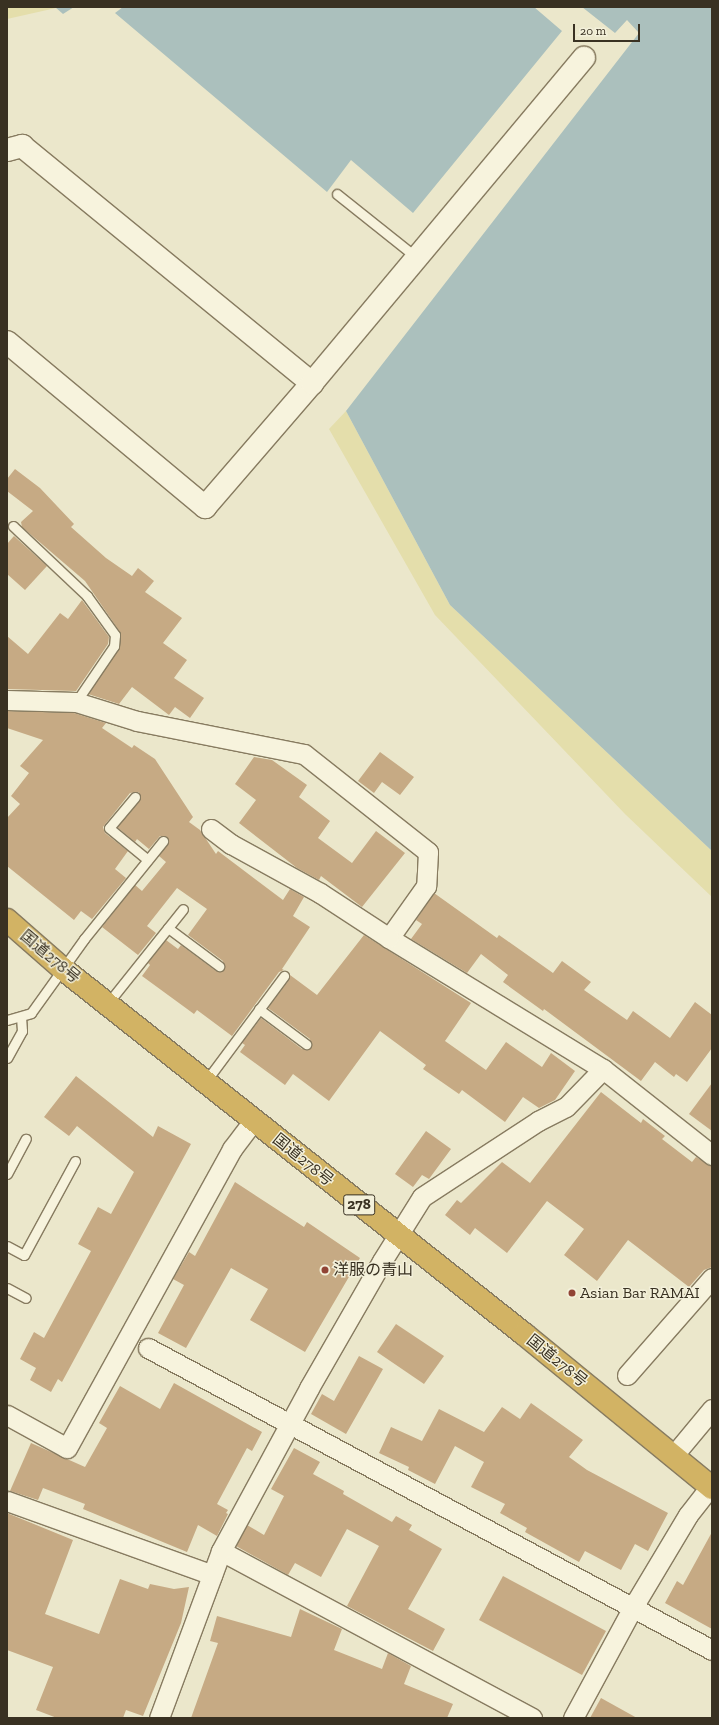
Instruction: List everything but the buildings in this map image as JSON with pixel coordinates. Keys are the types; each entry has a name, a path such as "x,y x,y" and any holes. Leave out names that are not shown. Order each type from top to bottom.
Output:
{"highway":[{"name":"国道278号","path":"7,920 63,969 206,1081 397,1236 524,1334 711,1487"}],"street":[{"path":"7,342 205,506 312,383 584,58"},
{"path":"7,150 22,146 312,383"},
{"path":"7,700 76,702 137,721 304,754 428,852 426,886 389,938"},
{"path":"211,829 231,844 320,893 389,938 603,1069 712,1155"},
{"path":"159,1718 221,1551 290,1425 397,1236 422,1197 538,1121 566,1107 603,1069"},
{"path":"7,1415 67,1448 232,1149 254,1120"},
{"path":"627,1375 712,1278"},
{"path":"148,1348 712,1650"},
{"path":"673,1456 712,1409"},
{"path":"573,1718 633,1607 688,1515 711,1487"},
{"path":"7,1501 212,1575"},
{"path":"221,1551 532,1718"}],"lane":[{"path":"337,194 416,257"},
{"path":"13,526 87,596 115,635 114,646 76,702"},
{"path":"135,797 109,828 148,860"},
{"path":"7,1020 21,1018 31,1013 84,939 163,841"},
{"path":"108,1003 183,909"},
{"path":"168,928 219,966"},
{"path":"206,1081 284,976"},
{"path":"259,1009 306,1044"},
{"path":"7,1058 22,1031 21,1018"},
{"path":"7,1174 26,1139"},
{"path":"7,1246 24,1255 75,1161"},
{"path":"7,1288 26,1298"}],"sand":[{"path":"7,7 55,7 56,8 7,19"},
{"path":"346,411 450,605 712,851 712,897 625,814 435,615 329,429"}],"shaded area":[{"path":"55,7 74,7 63,14"},
{"path":"123,7 534,7 562,31 413,213 351,160 327,192 115,13"},
{"path":"582,7 712,7 712,851 450,605 346,411 639,33 627,20 615,33"}],"place":[{"name":"洋服の青山","path":"325,1270"},
{"name":"Asian Bar RAMAI","path":"572,1293"}]}
